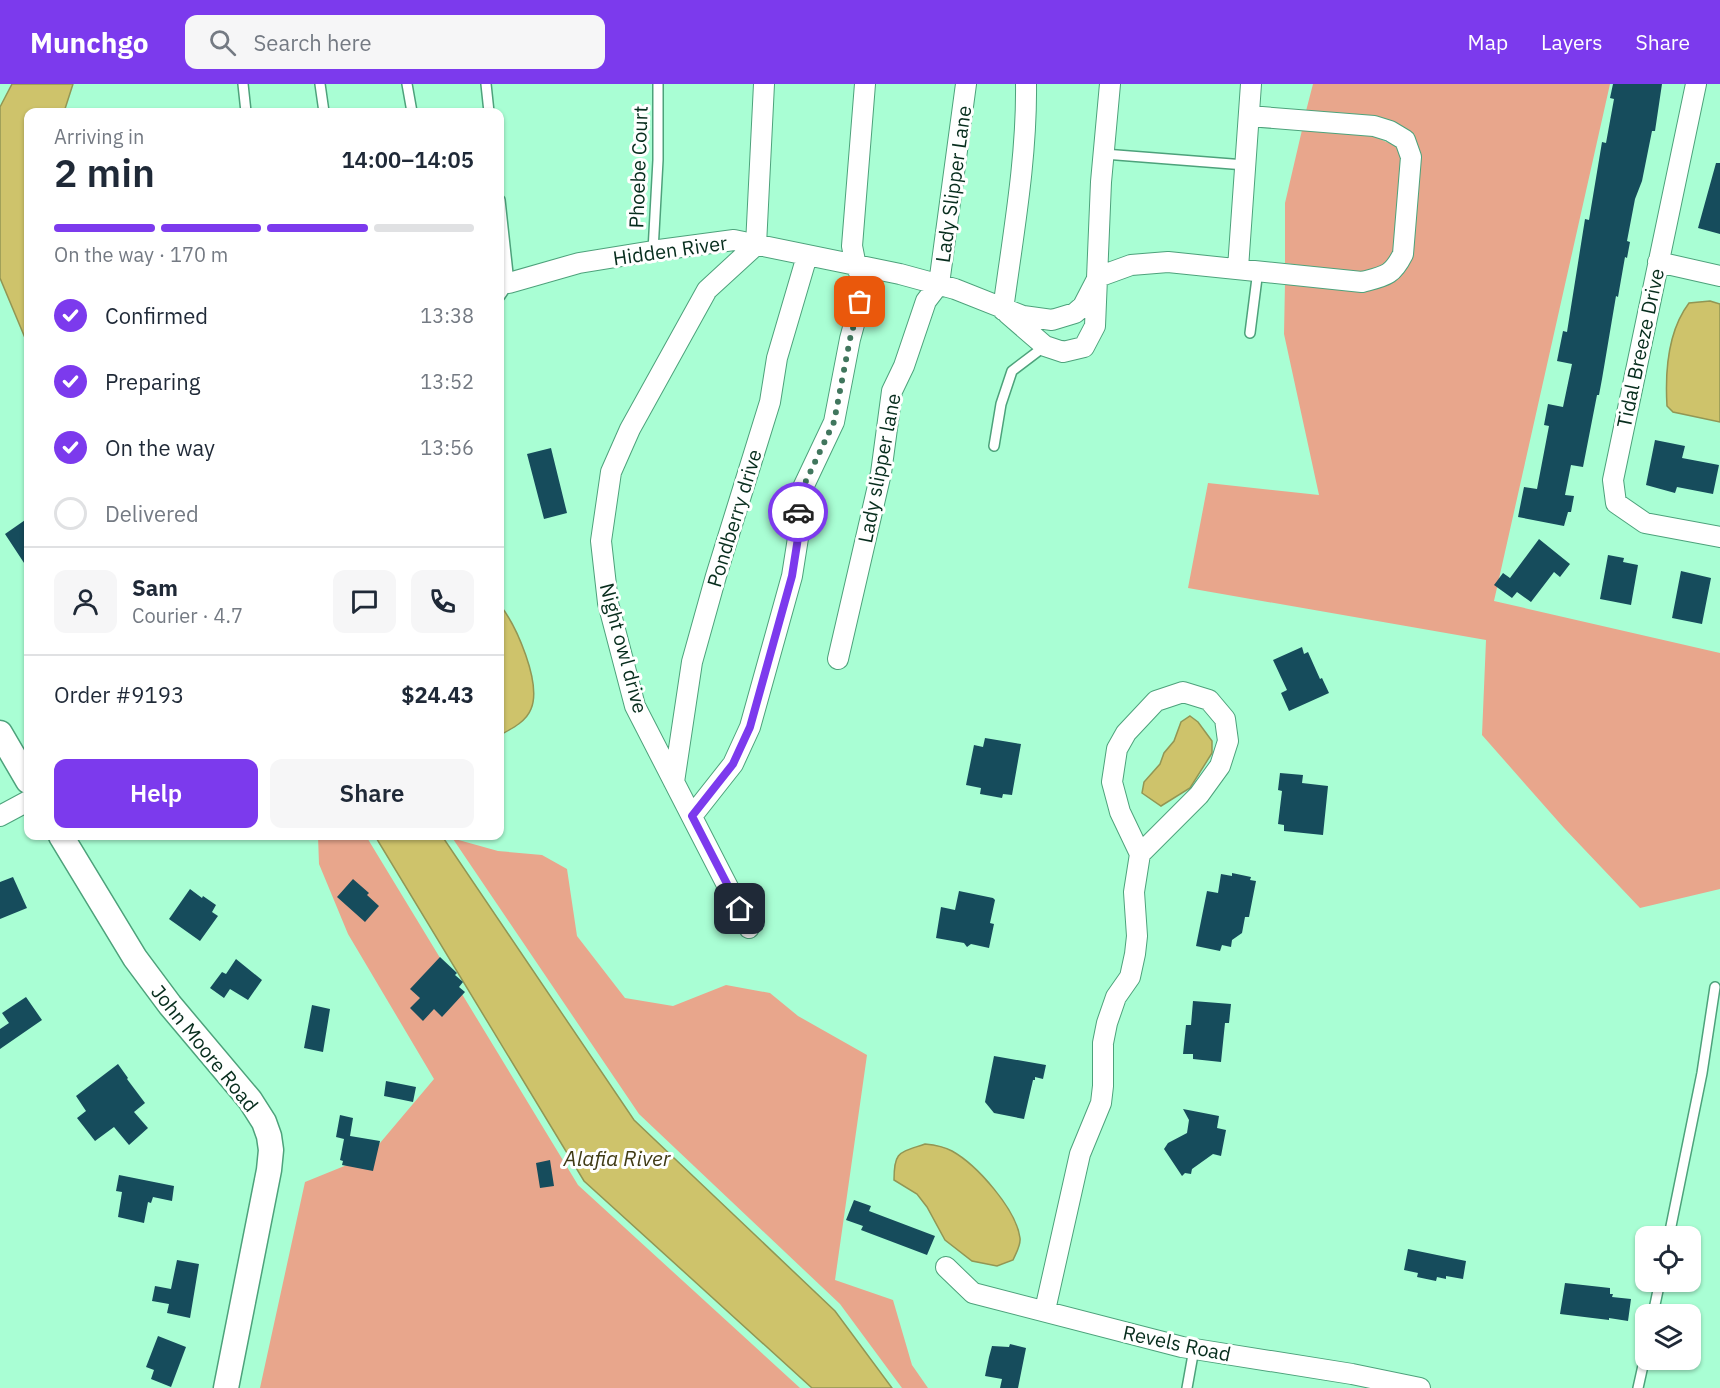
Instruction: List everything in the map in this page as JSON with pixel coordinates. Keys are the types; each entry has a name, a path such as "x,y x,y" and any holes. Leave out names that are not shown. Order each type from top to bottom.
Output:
{"street":[{"path":"756,245 764,84"},
{"path":"692,816 733,764 750,727 792,576 798,538 798,498 834,422 850,339 865,284 856,266 852,246 865,84"},
{"name":"Lady Slipper Lane","path":"939,284 966,84"},
{"path":"1004,310 1018,198 1026,84"},
{"name":"Hidden River","path":"1004,310 1046,346 1063,352 1084,347 1095,326 1110,84"},
{"path":"1238,268 1251,84"},
{"name":"Tidal Breeze Drive","path":"1696,84 1613,480 1616,503 1645,523 1720,537"},
{"path":"1098,277 1131,265 1168,262 1362,282 1381,277 1396,268 1403,254 1411,157 1405,140 1390,131 1374,126 1249,116"},
{"name":"Hidden River","path":"504,289 579,263 734,240 939,284 1004,310 1038,319 1065,317 1075,313 1083,306 1098,277"},
{"name":"Night owl drive","path":"750,928 635,706 608,603 601,541 611,472 630,429 707,290 756,245"},
{"name":"Pondberry drive","path":"674,782 692,662 770,402 777,358 807,256"},
{"path":"1658,262 1720,276"},
{"name":"Lady slipper lane","path":"838,659 881,473 892,391 904,366 926,300 939,284"},
{"path":"1045,1310 1080,1154 1101,1103 1104,1086 1103,1043 1107,1023 1116,997 1130,977 1135,954 1137,936 1134,892 1140,854 1120,812 1112,782 1117,749 1126,733 1156,701 1184,693 1209,700 1225,719 1228,741 1220,766 1199,795 1140,854"},
{"path":"0,733 24,774"},
{"path":"0,816 24,803"},
{"name":"John Moore Road","path":"62,840 135,958 164,998 250,1100 264,1122 269,1136 271,1150 269,1170 226,1388"},
{"name":"Revels Road","path":"946,1267 973,1293 1194,1349 1351,1381 1420,1388"}],"lane":[{"path":"243,84 246,108"},
{"path":"320,84 323,108"},
{"path":"407,84 411,108"},
{"path":"486,84 489,108"},
{"name":"Phoebe Court","path":"653,251 658,160 658,84"},
{"path":"1104,154 1245,165"},
{"path":"1250,333 1258,270"},
{"path":"994,446 1001,404 1012,371 1046,346"},
{"path":"1671,1226 1702,1073 1715,987"},
{"path":"1187,1388 1194,1349"},
{"path":"1638,1388 1642,1370"}],"shaded area":[{"path":"1313,84 1610,84 1494,601 1720,653 1720,889 1640,908 1564,828 1482,735 1486,640 1188,588 1208,483 1319,495 1284,334 1285,283 1361,292 1382,287 1400,276 1410,258 1413,136 1404,128 1379,118 1348,113 1306,111"},
{"path":"1302,130 1373,136 1398,147 1402,159 1394,251 1388,261 1379,268 1347,271 1285,263 1285,203"},
{"path":"318,840 368,840 578,1185 800,1388 260,1388 305,1182 369,1156 434,1079 348,934 319,864"},
{"path":"454,840 498,851 542,855 567,869 577,936 625,998 673,1006 726,985 770,993 798,1016 867,1055 835,1280 893,1300 912,1365 928,1388 902,1388 840,1304 639,1114"}],"water":[{"path":"12,84 73,84 65,108 24,108 24,335 0,278 0,107"},
{"path":"1710,301 1720,304 1720,422 1673,412 1667,406 1667,366 1676,327 1689,303"},
{"path":"504,611 526,655 533,685 531,709 518,725 504,733"},
{"path":"1190,716 1198,722 1212,741 1212,753 1190,788 1161,806 1142,793 1144,782 1160,764 1164,753 1174,741 1181,722"},
{"name":"Alafia River","path":"377,840 445,840 634,1120 835,1311 892,1388 812,1388 584,1181"},
{"path":"925,1144 952,1151 973,1166 994,1189 1011,1214 1020,1238 1013,1260 997,1266 972,1261 945,1240 917,1194 894,1180 895,1163 900,1154"}],"building":[{"path":"1613,84 1662,84 1655,131 1652,131 1642,181 1635,199 1627,241 1630,242 1627,258 1625,257 1618,297 1616,296 1599,395 1597,395 1583,467 1571,465 1565,495 1574,496 1571,512 1568,512 1564,526 1518,517 1524,487 1537,489 1549,426 1544,425 1548,404 1563,407 1572,364 1557,361 1563,331 1567,332 1585,219 1589,220 1602,142 1606,143 1614,99 1610,98"},
{"path":"1716,163 1720,163 1720,234 1698,228"},
{"path":"1655,440 1685,446 1682,458 1719,465 1713,494 1677,487 1675,493 1646,485"},
{"path":"551,448 567,513 544,519 527,454"},
{"path":"24,521 24,563 5,534"},
{"path":"1539,539 1570,564 1560,577 1554,572 1531,602 1517,592 1512,598 1494,585 1503,573 1510,578"},
{"path":"1608,555 1624,558 1623,562 1638,565 1631,605 1600,599"},
{"path":"1681,571 1711,578 1702,624 1672,618"},
{"path":"1302,647 1304,654 1308,652 1329,693 1289,711 1281,693 1287,690 1273,660"},
{"path":"985,738 1021,744 1012,795 1003,794 1002,798 980,794 981,788 966,785 974,745 983,747"},
{"path":"1280,773 1303,775 1302,783 1328,786 1323,835 1284,831 1284,825 1278,824 1282,791 1278,790"},
{"path":"1232,873 1251,877 1250,880 1256,881 1249,917 1245,917 1242,933 1232,940 1231,947 1222,945 1220,951 1196,946 1207,891 1218,893 1221,874 1232,876"},
{"path":"13,877 27,908 0,919 0,882"},
{"path":"353,879 369,893 367,895 379,906 365,922 337,897"},
{"path":"190,889 216,905 212,912 218,916 200,941 169,919"},
{"path":"959,891 995,900 990,923 994,924 989,948 971,944 967,947 964,943 936,938 941,907 955,910"},
{"path":"440,957 457,973 455,975 463,982 459,987 465,992 442,1017 434,1009 423,1021 410,1008 420,998 410,989"},
{"path":"236,959 262,980 248,1000 230,989 224,998 210,988 222,972 226,974"},
{"path":"26,997 42,1020 0,1049 0,1029 9,1023 2,1013"},
{"path":"1193,1001 1231,1004 1229,1023 1225,1023 1221,1062 1193,1059 1193,1054 1183,1054 1186,1025 1191,1025"},
{"path":"312,1005 330,1009 323,1052 304,1048"},
{"path":"994,1056 1046,1065 1043,1079 1035,1077 1033,1080 1024,1119 994,1113 985,1102"},
{"path":"118,1064 145,1103 134,1112 148,1128 129,1145 114,1127 95,1141 77,1118 86,1111 76,1096"},
{"path":"386,1081 416,1087 413,1102 384,1096"},
{"path":"1183,1109 1219,1116 1217,1128 1226,1130 1221,1156 1213,1154 1192,1169 1191,1174 1185,1173 1182,1176 1164,1149 1168,1143 1187,1133 1189,1120"},
{"path":"340,1115 353,1118 350,1136 380,1141 373,1171 342,1165 343,1161 340,1160 344,1139 336,1137"},
{"path":"550,1160 554,1186 540,1188 536,1163"},
{"path":"119,1175 174,1186 172,1201 153,1197 151,1203 148,1202 144,1223 118,1217 122,1192 116,1191"},
{"path":"854,1200 871,1206 869,1211 935,1236 927,1255 861,1230 863,1226 846,1220"},
{"path":"1408,1249 1466,1261 1463,1279 1446,1276 1446,1279 1437,1277 1436,1281 1417,1277 1418,1273 1404,1270"},
{"path":"177,1260 199,1264 190,1318 167,1313 169,1304 152,1301 155,1286 171,1289"},
{"path":"1565,1283 1610,1288 1612,1297 1631,1299 1628,1321 1560,1314"},
{"path":"158,1336 186,1347 171,1387 151,1379 154,1370 146,1367"},
{"path":"1010,1344 1026,1348 1018,1388 1000,1388 1002,1379 985,1376 989,1357 992,1346 1009,1347"}],"way so far":[{"path":"798,512 798,498 834,422 850,339 860,302"}],"route":[{"path":"740,909 692,816 733,764 750,727 792,576 798,538 798,512"}]}
